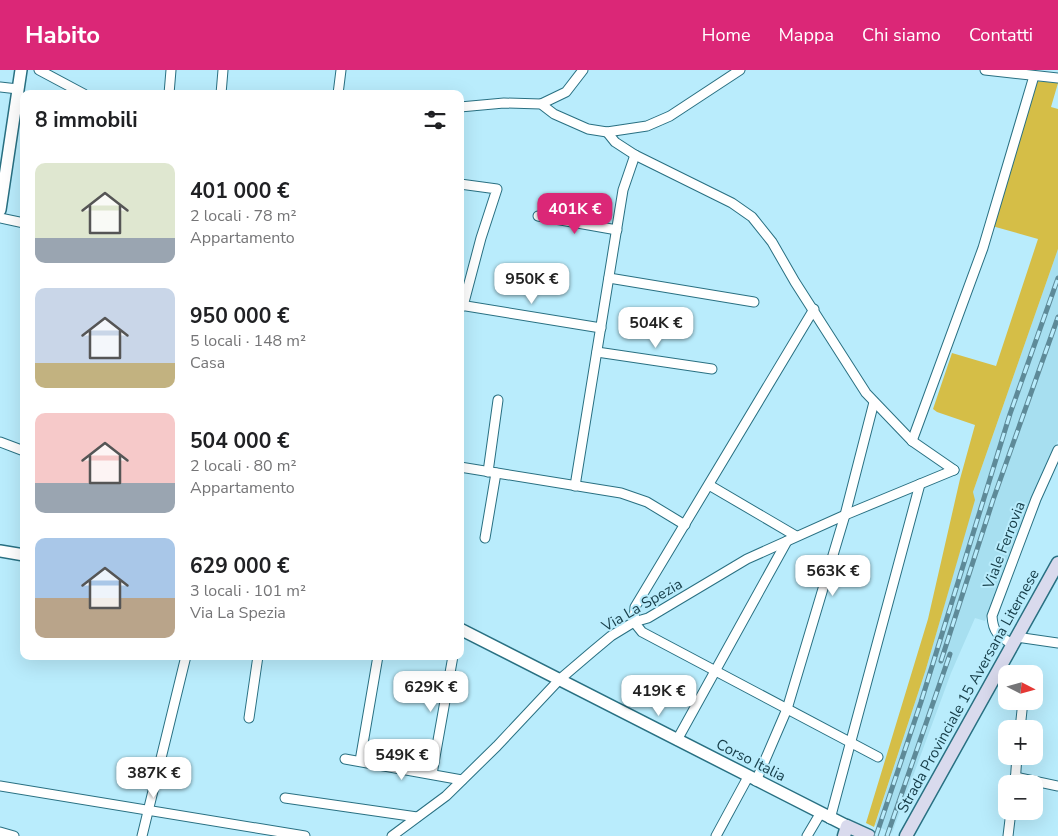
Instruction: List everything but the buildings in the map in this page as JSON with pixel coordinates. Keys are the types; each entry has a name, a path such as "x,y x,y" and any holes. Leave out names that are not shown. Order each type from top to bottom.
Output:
{"main road":[{"name":"Strada Provinciale 15 Aversana Liternese","path":"1005,665 1014,641 1058,562"},
{"name":"Strada Provinciale 15 Aversana Liternese","path":"906,836 998,679"},
{"name":"Corso Italia","path":"845,831 869,836"}],"street":[{"path":"0,210 21,70"},
{"path":"38,70 76,90"},
{"path":"169,90 171,70"},
{"path":"221,90 223,70"},
{"path":"339,90 342,70"},
{"path":"464,107 504,103 541,104 566,92 583,70"},
{"path":"541,104 554,114 588,129 607,132 646,126 670,116 740,70"},
{"path":"985,70 1058,78"},
{"path":"607,132 615,142 635,155 732,203 752,217 772,242 866,392 912,441 983,248 1034,76"},
{"path":"0,87 18,90"},
{"path":"574,486 623,190 635,155"},
{"path":"464,185 497,189 464,298"},
{"path":"538,216 617,230"},
{"path":"0,218 20,222"},
{"path":"609,278 754,302"},
{"path":"464,305 600,328"},
{"path":"814,309 635,607 634,622 642,632 878,757"},
{"path":"597,352 712,370"},
{"path":"485,538 498,400"},
{"path":"716,836 752,779 787,709 845,515 874,402"},
{"name":"Via La Spezia","path":"392,836 446,796 559,680 611,636 634,622 648,618 747,559 796,536 954,470 912,441"},
{"path":"0,442 20,450"},
{"name":"Viale Ferrovia","path":"1014,641 998,635 992,625 992,616 1036,499 1057,452"},
{"path":"464,469 621,493 647,502 684,526"},
{"path":"807,836 825,816 851,743 920,484"},
{"path":"709,485 796,536"},
{"path":"677,740 787,540"},
{"path":"0,551 20,554"},
{"name":"Corso Italia","path":"464,630 825,816 845,831"},
{"path":"1014,641 1058,643"},
{"path":"142,836 185,660"},
{"path":"249,718 257,660"},
{"path":"360,762 377,660"},
{"path":"432,774 452,660"},
{"path":"345,759 462,780"},
{"path":"1043,784 1058,786"},
{"path":"0,786 305,836"},
{"path":"285,798 418,817"},
{"path":"1008,836 1010,820"},
{"path":"0,832 14,836"}],"shaded area":[{"path":"1035,81 1058,83 1051,107 1058,109 1058,249 973,492 975,500 926,669 874,827 866,823 928,619 960,479 975,425 933,409 952,353 996,366 1038,239 992,226"},
{"path":"1058,249 1058,440 985,621 975,618 951,673 892,833 875,825 926,669 974,501 973,492"}],"railway":[{"path":"876,836 921,702 1010,414 1058,278"},
{"path":"941,661 993,500 1058,317"},
{"path":"887,836 950,654"}]}
